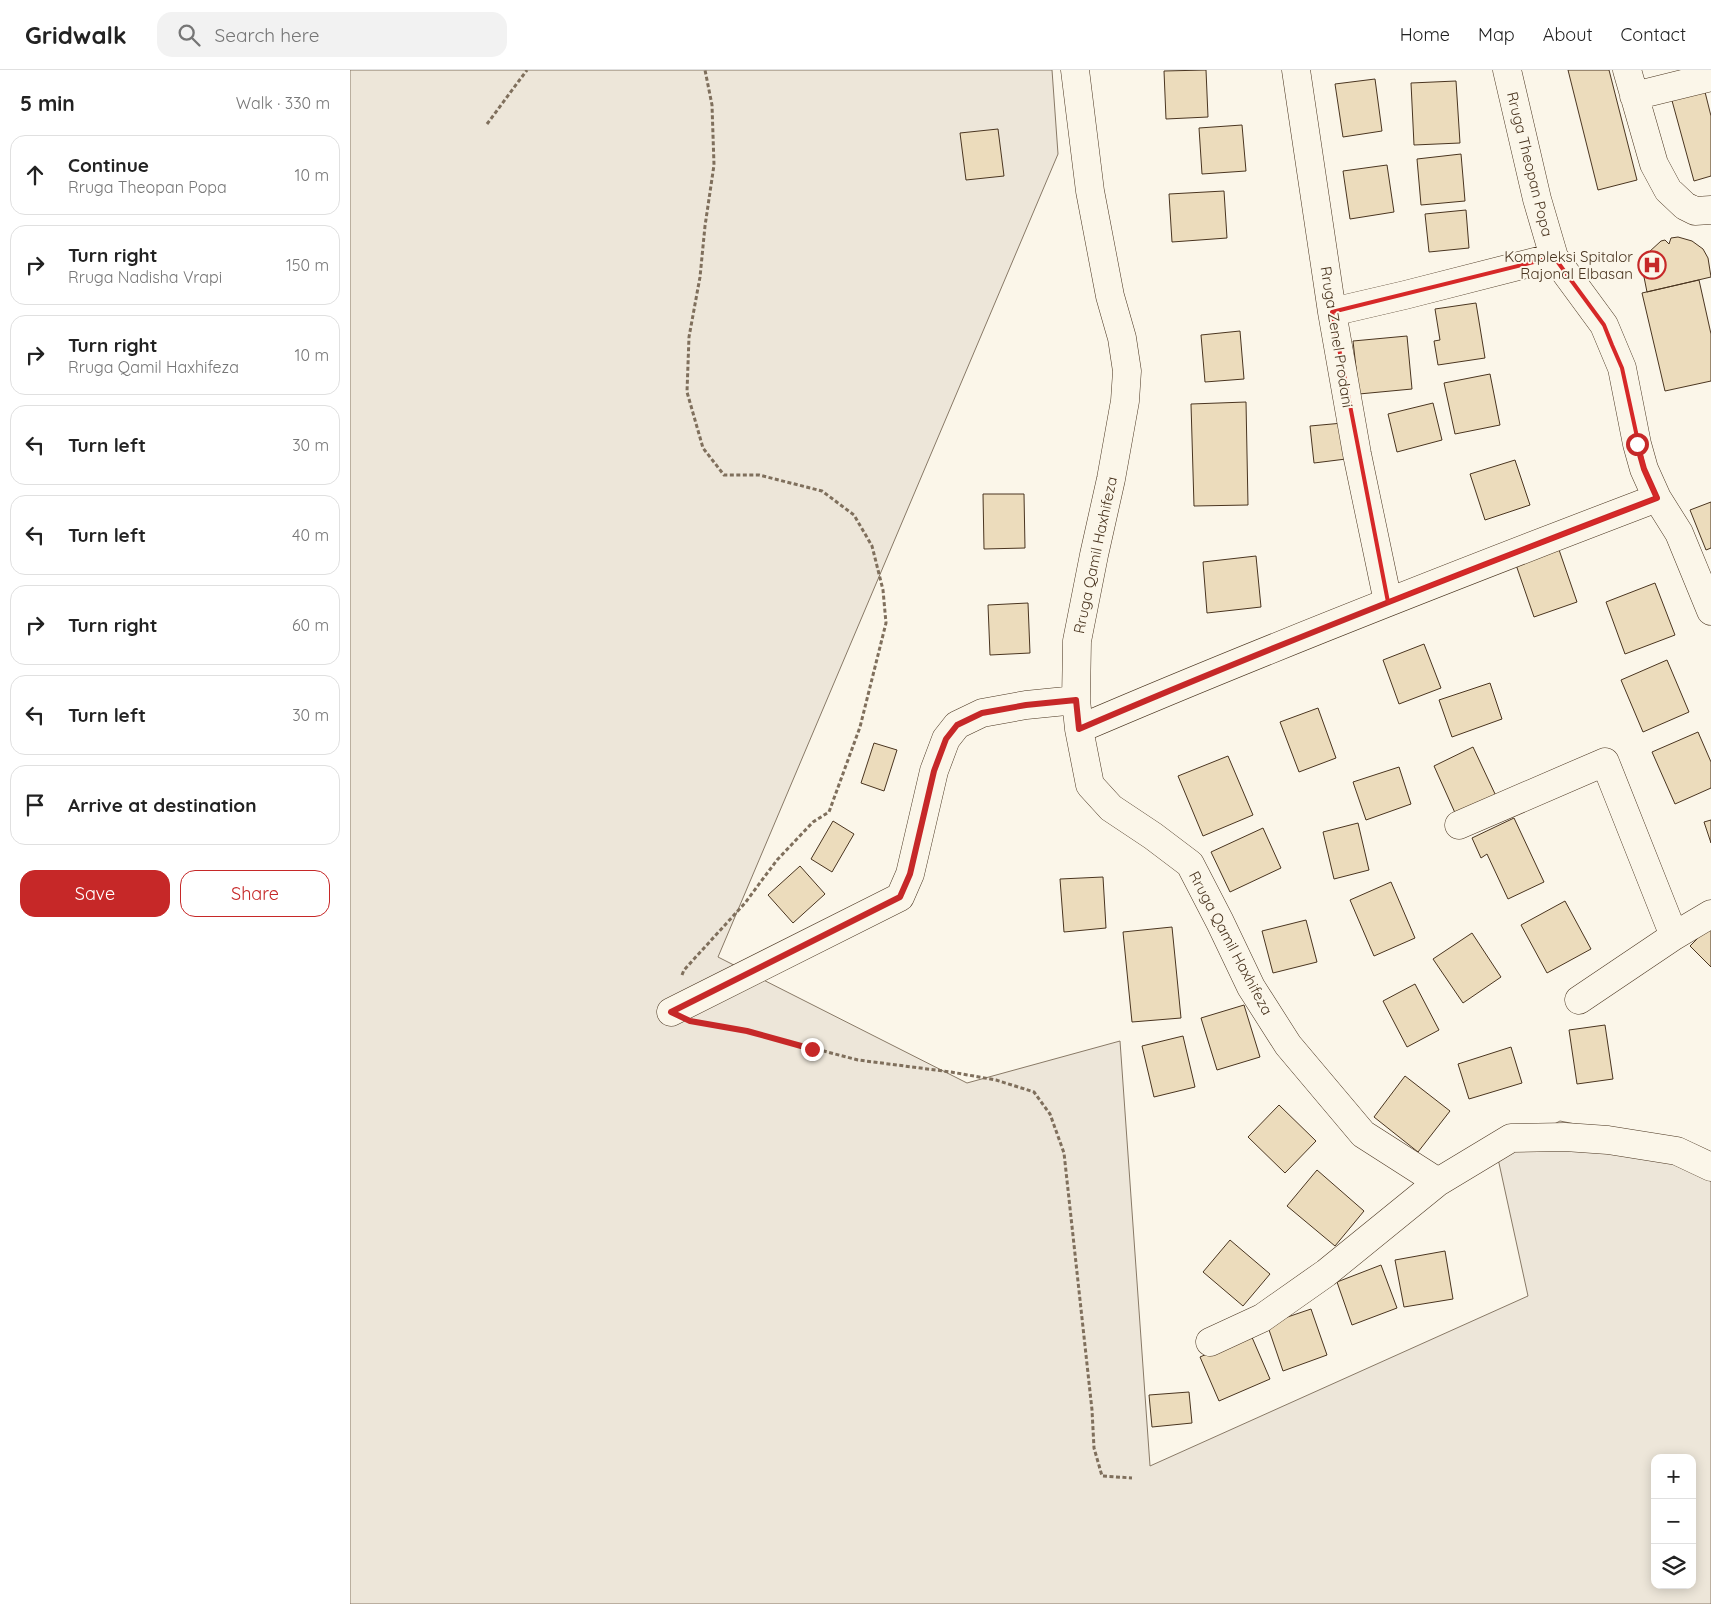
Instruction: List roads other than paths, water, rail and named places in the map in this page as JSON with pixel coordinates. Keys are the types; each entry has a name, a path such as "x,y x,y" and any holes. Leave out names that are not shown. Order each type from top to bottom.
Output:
{"street":[{"name":"Rruga Qamil Haxhifeza","path":"1075,70 1090,191 1110,296 1122,338 1127,371 1125,401 1111,479 1077,641 1076,700 1079,729 1090,784 1111,808 1190,864 1251,987 1288,1045 1363,1134 1438,1182"},
{"name":"Rruga Zenel Prodani","path":"1296,70 1332,312 1357,454 1388,602"},
{"name":"Rruga Theopan Popa","path":"1507,70 1537,199 1554,257 1604,325 1622,368 1637,444 1644,469 1657,498 1679,533 1711,611"},
{"path":"1627,70 1654,164 1668,190 1685,206 1695,211 1711,210"},
{"path":"1634,96 1711,77"},
{"path":"1332,312 1554,257"},
{"path":"1079,729 1198,677 1657,498"},
{"path":"671,1012 900,897 910,874 934,771 946,739 957,725 982,713 1026,705 1076,700"},
{"path":"1459,825 1605,762 1674,936"},
{"path":"1579,1000 1674,936 1711,914"},
{"path":"1210,1342 1262,1318 1326,1273 1438,1182 1511,1138 1565,1137 1608,1140 1677,1151 1711,1167"}],"place":[{"name":"Kompleksi Spitalor Rajonal Elbasan","path":"1652,265"}]}
